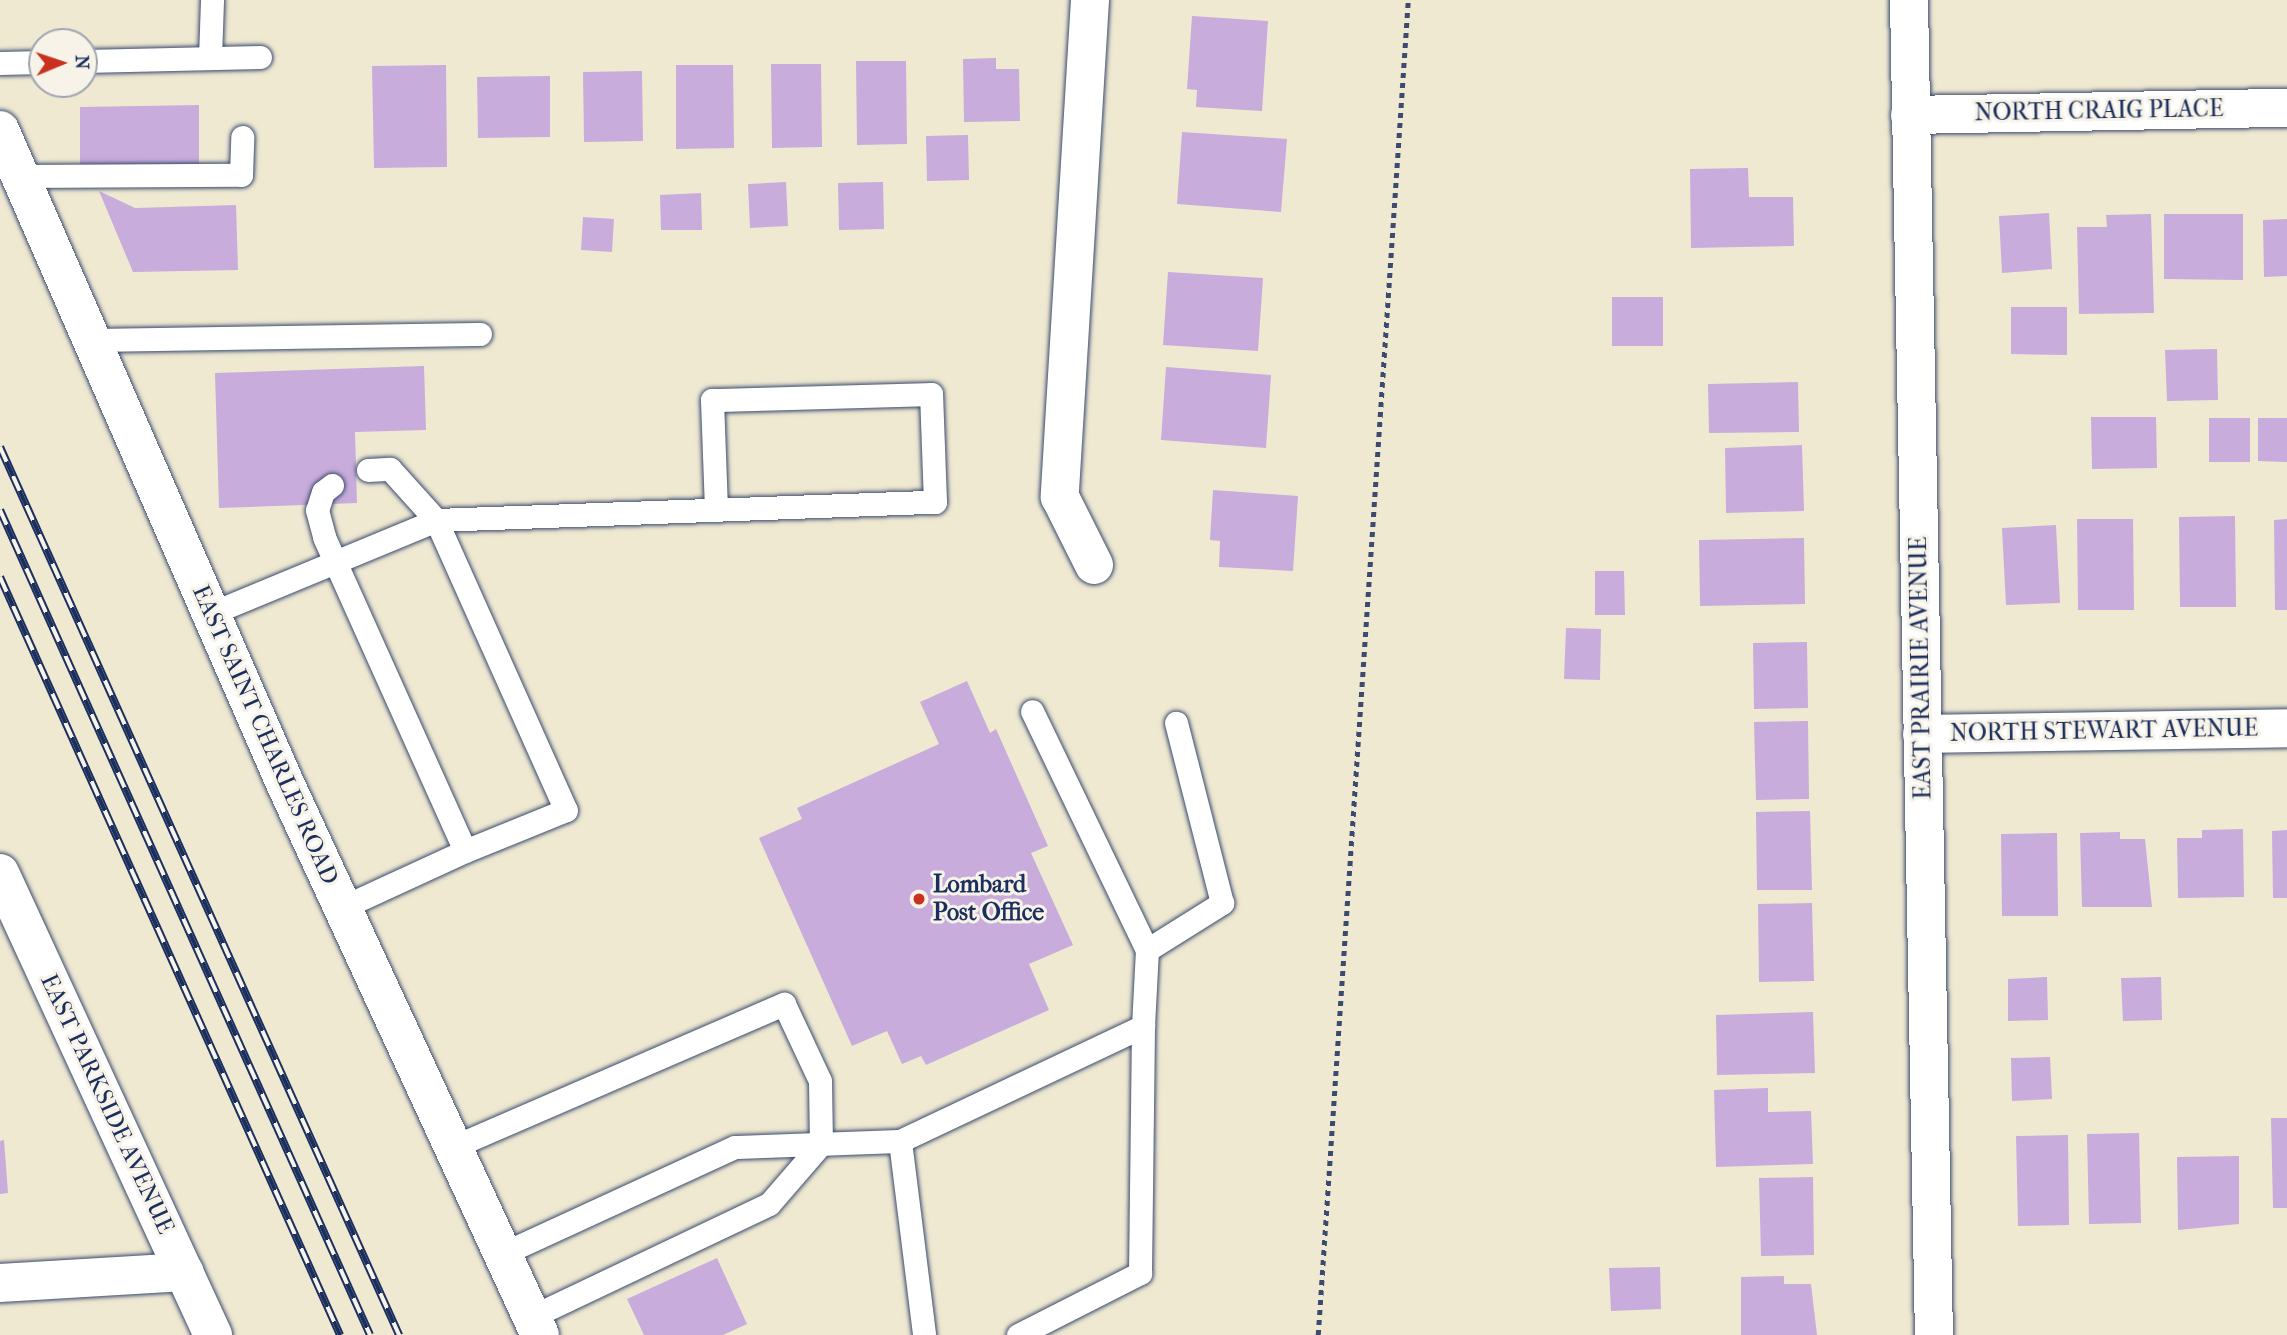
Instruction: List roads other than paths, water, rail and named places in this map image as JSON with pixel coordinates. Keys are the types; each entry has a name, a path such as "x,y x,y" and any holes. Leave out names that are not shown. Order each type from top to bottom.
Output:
{"street":[{"name":"EAST PRAIRIE AVENUE","path":"1909,0 1934,1335"},
{"path":"1090,2 1060,497 1094,565"},
{"name":"NORTH CRAIG PLACE","path":"1910,115 2287,108"},
{"name":"EAST SAINT CHARLES ROAD","path":"0,130 89,340 343,908 536,1326"},
{"name":"NORTH STEWART AVENUE","path":"1922,734 2287,728"},
{"name":"EAST PARKSIDE AVENUE","path":"0,873 213,1335"},
{"path":"0,1283 185,1272"}],"lane":[{"path":"210,58 212,0"},
{"path":"98,61 260,57"},
{"path":"0,63 28,62"},
{"path":"19,176 241,176 242,136"},
{"path":"89,340 480,334"},
{"path":"212,613 436,520 716,510 935,502 932,394 712,400 716,510"},
{"path":"343,908 465,851 566,810 436,520 390,469 368,470"},
{"path":"332,485 323,492 317,510 335,562 465,851"},
{"path":"1018,1335 1140,1273 1143,1026 1147,950 1032,711"},
{"path":"1147,950 1222,903 1176,723"},
{"path":"453,1147 784,1004 820,1081 821,1144 769,1204 536,1326"},
{"path":"502,1254 735,1147 900,1141 1143,1026"},
{"path":"900,1141 924,1335"}],"railway":[{"path":"0,447 399,1335"},
{"path":"0,510 370,1335"},
{"path":"0,577 340,1335"}],"place":[{"name":"Lombard Post Office","path":"919,899"}]}
